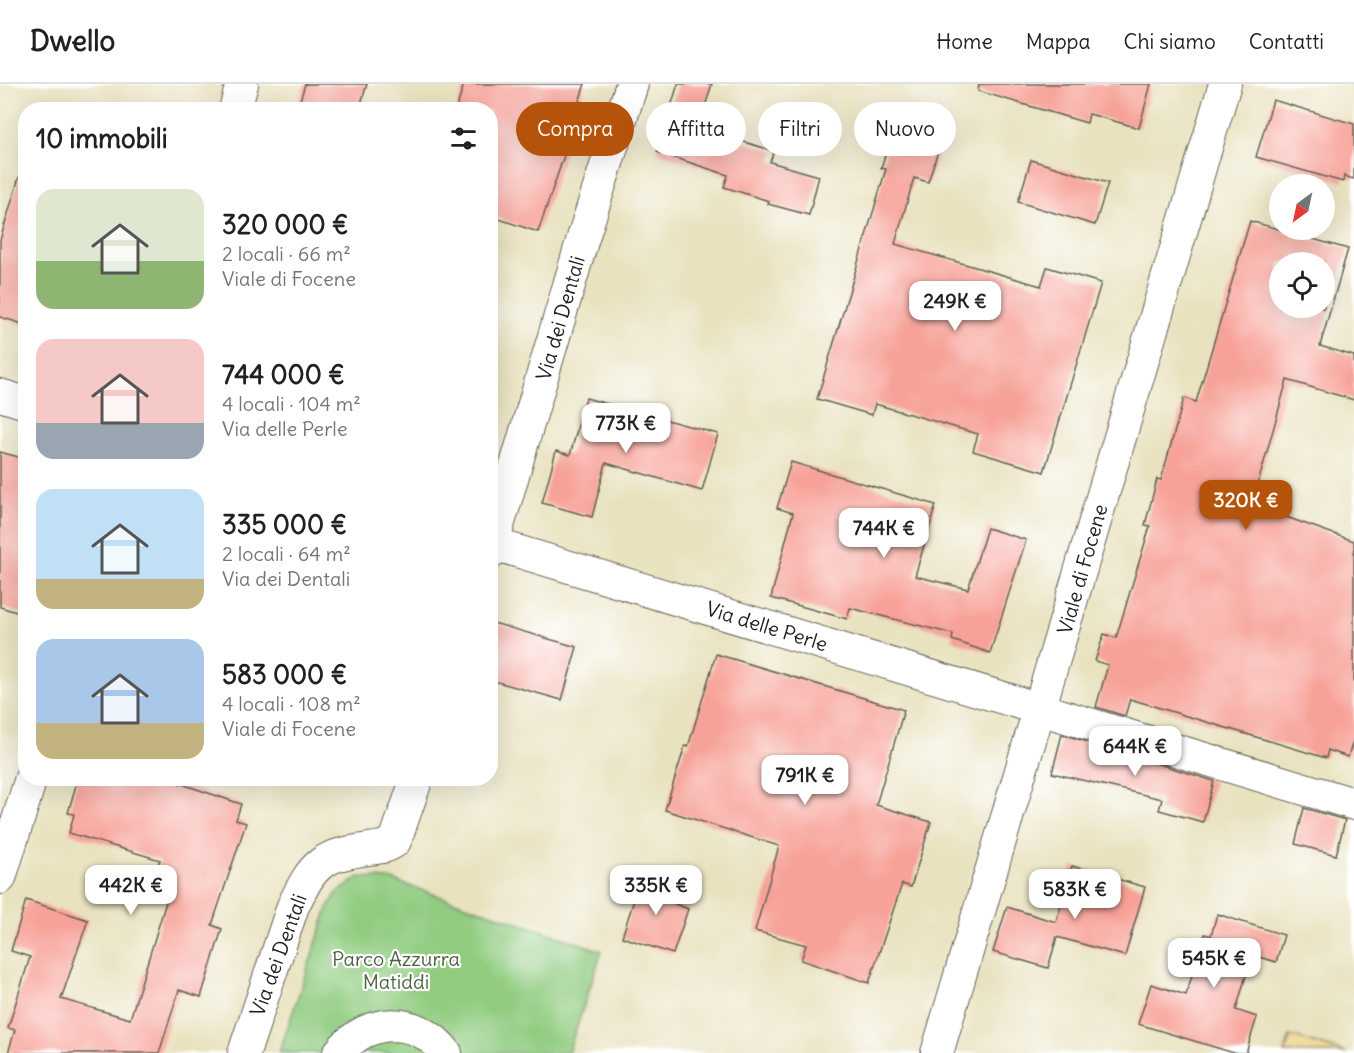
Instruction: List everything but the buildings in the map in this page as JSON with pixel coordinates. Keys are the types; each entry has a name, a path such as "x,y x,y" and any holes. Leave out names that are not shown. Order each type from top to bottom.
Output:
{"street":[{"path":"237,102 242,84"},
{"name":"Via dei Dentali","path":"498,526 583,238 632,84"},
{"name":"Viale di Focene","path":"937,1053 1041,709 1224,84"},
{"path":"0,395 18,401"},
{"name":"Via delle Perle","path":"498,548 1354,804"},
{"path":"0,878 29,786"},
{"name":"Via dei Dentali","path":"244,1053 293,906 304,883 318,865 336,854 384,847 395,841 414,786"},
{"path":"339,1053 360,1033 376,1026 392,1024 409,1026 425,1032 446,1053"}],"green space":[{"name":"Parco Azzurra Matiddi","path":"359,877 389,879 602,951 568,1053 279,1053 328,908 336,894"}],"sand":[{"path":"1290,1036 1347,1053 1285,1053"}]}
